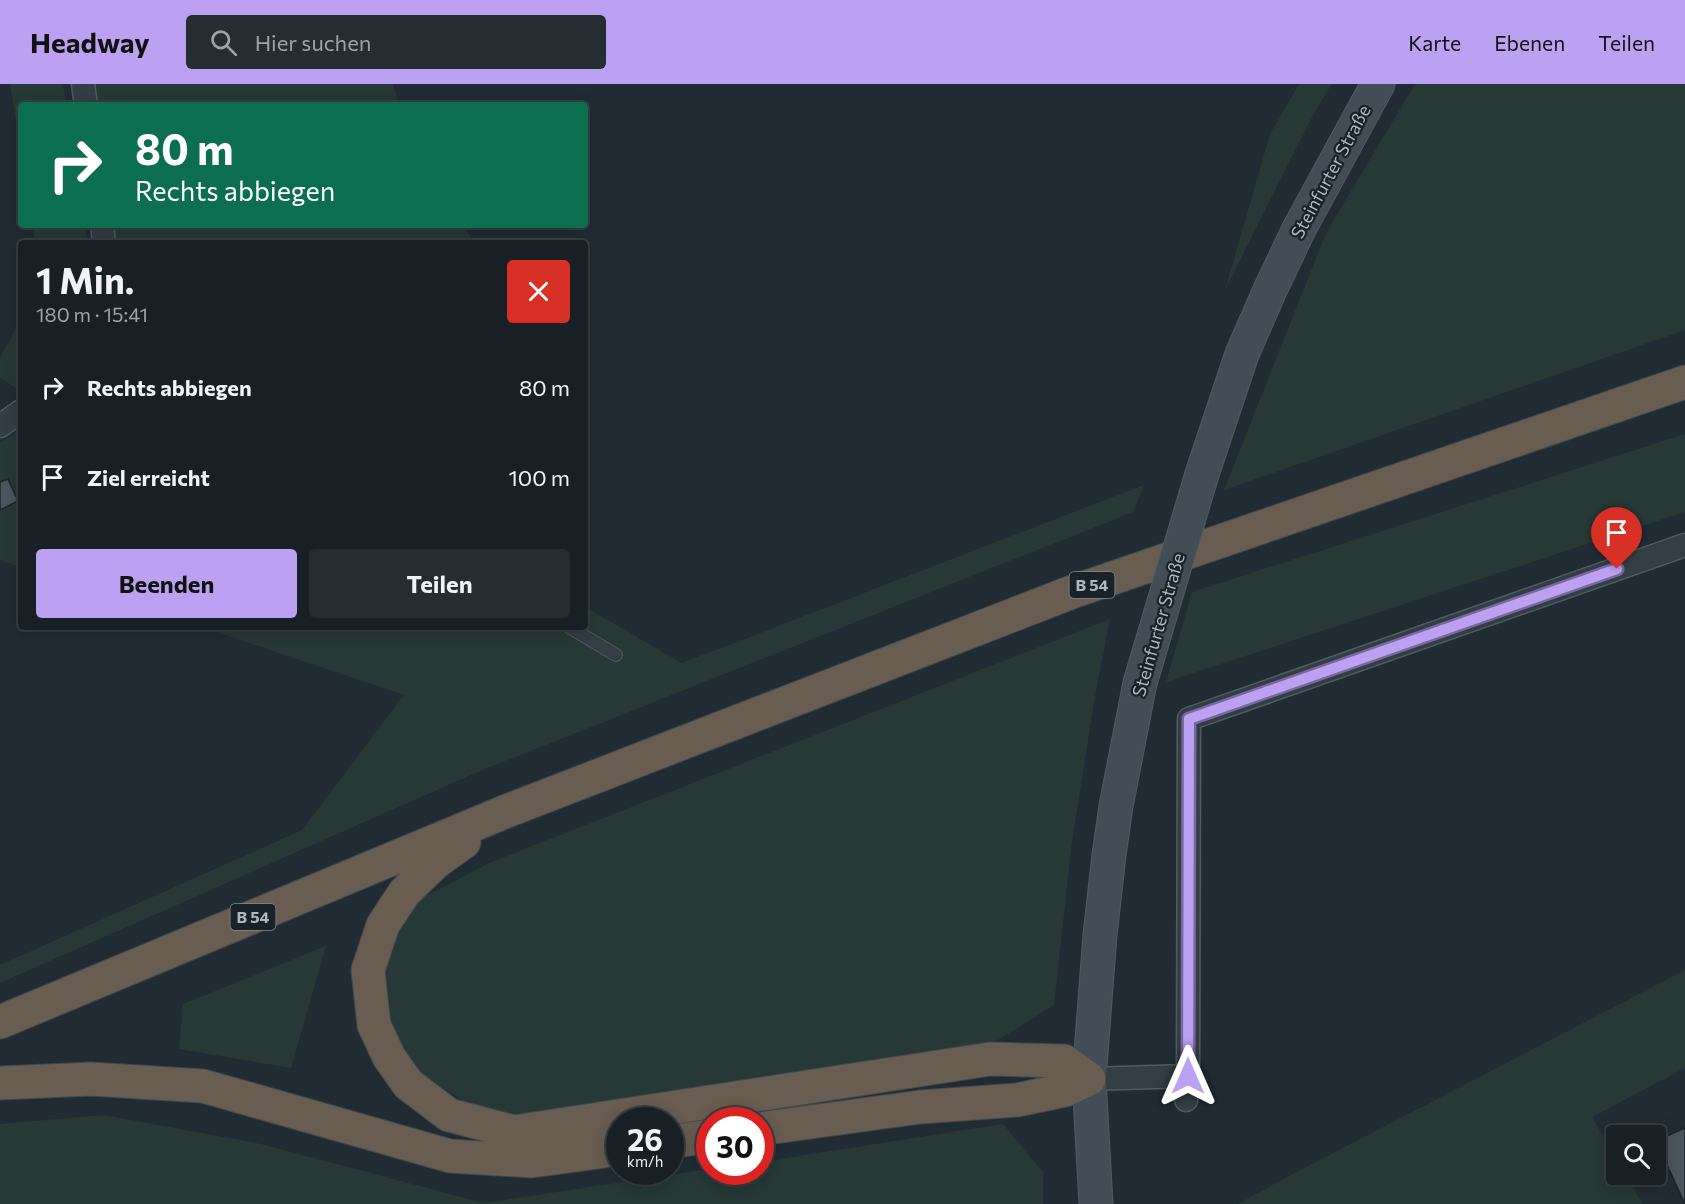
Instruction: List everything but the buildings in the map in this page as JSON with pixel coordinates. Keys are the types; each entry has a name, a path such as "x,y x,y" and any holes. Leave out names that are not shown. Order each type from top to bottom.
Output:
{"highway":[{"name":"B 54","path":"0,1022 507,811 1072,592 1685,382"},
{"path":"507,811 436,862 404,893 383,926 368,970 374,1025 389,1057 408,1084 449,1116 514,1132 990,1059 1064,1061 1089,1078 1065,1090 1017,1100 920,1107 774,1127"},
{"path":"0,1083 91,1079 203,1086 450,1156 532,1161 606,1151"}],"main road":[{"name":"Steinfurter Straße","path":"1096,1204 1089,1078 1100,934 1108,855 1140,683 1202,474 1242,354 1299,229 1378,84"}],"street":[{"path":"83,84 86,102"},
{"path":"0,426 18,413"},
{"path":"1186,1100 1188,1076 1189,719 1685,545"},
{"path":"1089,1078 1188,1076"}],"lane":[{"path":"574,630 616,655"}],"green space":[{"path":"10,84 63,84 66,102 18,102 18,134"},
{"path":"92,84 393,84 398,102 95,102"},
{"path":"1299,84 1332,84 1314,113 1225,290 1270,134"},
{"path":"1415,84 1685,84 1685,330 1224,490 1326,233"},
{"path":"32,228 86,228 88,240 34,240"},
{"path":"112,228 465,228 472,240 114,240"},
{"path":"18,325 18,389 0,378 0,358"},
{"path":"18,431 18,566 0,560 0,443"},
{"path":"1685,434 1685,512 1166,682 1192,592"},
{"path":"1144,485 1133,512 480,771 0,983 0,965 302,830 404,695 211,630 588,630 588,609 682,663"},
{"path":"1110,619 1096,690 1072,842 1054,1005 993,1043 517,1115 466,1103 415,1070 392,1028 385,959 415,902 489,863"},
{"path":"326,946 291,1068 179,1049 183,1004"},
{"path":"1685,970 1685,1068 1592,1117 1606,1141 1606,1185 1631,1185 1643,1204 1238,1204"},
{"path":"104,1115 261,1144 484,1203 606,1185 684,1185 684,1173 696,1171 696,1185 774,1185 774,1160 1003,1124 1043,1172 1043,1204 0,1204 0,1124"}],"route":[{"path":"1188,1076 1189,719 1617,569"}]}
